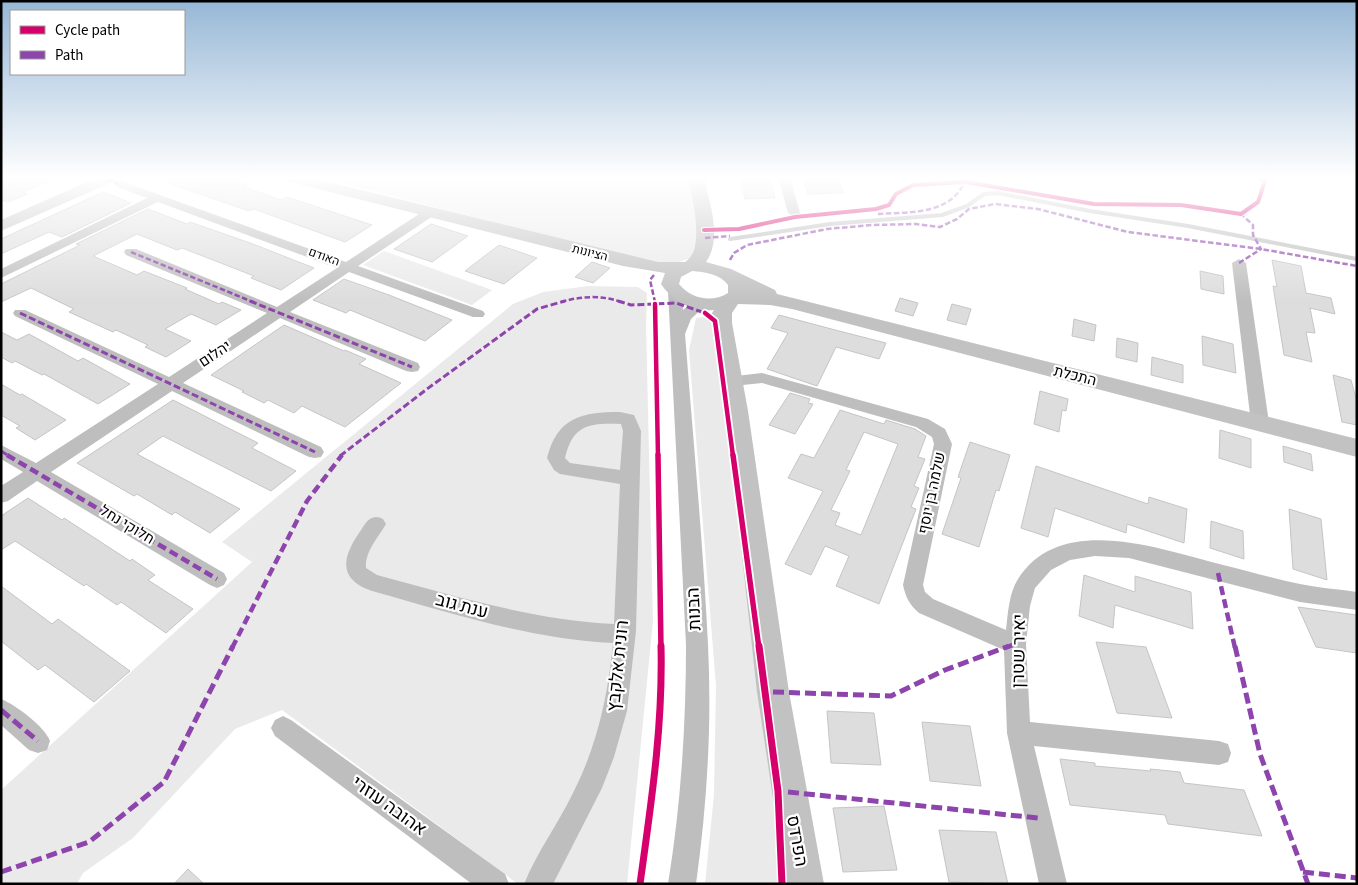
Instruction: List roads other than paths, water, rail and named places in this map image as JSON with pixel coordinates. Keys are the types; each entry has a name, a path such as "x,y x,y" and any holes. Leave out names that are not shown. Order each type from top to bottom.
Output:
{"street":[{"path":"1,226 21,218"},
{"path":"1,274 115,218"},
{"name":"האודם","path":"214,218 478,314"},
{"name":"יהלום","path":"1,496 421,218"},
{"name":"הציונות","path":"451,218 629,262 658,268 689,266 710,268 730,277"},
{"path":"702,218 706,244 730,277"},
{"path":"673,290 670,284 671,278 676,271 689,266 701,258 706,244"},
{"path":"131,252 412,368"},
{"name":"הציונות","path":"629,262 643,268 673,290 718,306"},
{"path":"1239,262 1260,423"},
{"name":"התכלת","path":"730,277 792,304"},
{"name":"הפרדס","path":"730,277 739,288 718,306 733,381 772,692 805,884"},
{"name":"הבנות","path":"673,290 678,334 696,627 698,696 696,762 682,884"},
{"name":"התכלת","path":"718,306 770,299 1357,448"},
{"path":"678,334 684,317 718,306"},
{"path":"20,313 315,452"},
{"name":"שלמה בן יוסף","path":"733,381 762,378 922,423 940,433 943,444 912,585 916,597 926,606 1016,644"},
{"name":"רונית אלקבץ","path":"538,884 564,838 603,753 615,713 620,680 623,634 632,431 628,419 613,417 590,420 572,426 562,437 556,458 560,465 566,468 629,478"},
{"name":"חלוקי נחל","path":"1,451 217,578"},
{"name":"ענת גוב","path":"376,524 357,555 355,566 359,574 372,582 490,614 594,634 623,634"},
{"name":"יאיר שטרן","path":"1053,884 1020,733 1016,644 1019,606 1026,584 1044,564 1067,552 1096,548 1129,550 1300,594 1357,601"},
{"path":"1,710 38,740"},
{"name":"אהובה עוזרי","path":"283,728 495,884"},
{"path":"1020,733 1219,754"}],"waterway":[{"path":"730,239 830,224 901,218"},
{"path":"1138,218 1188,226 1357,259"}]}
